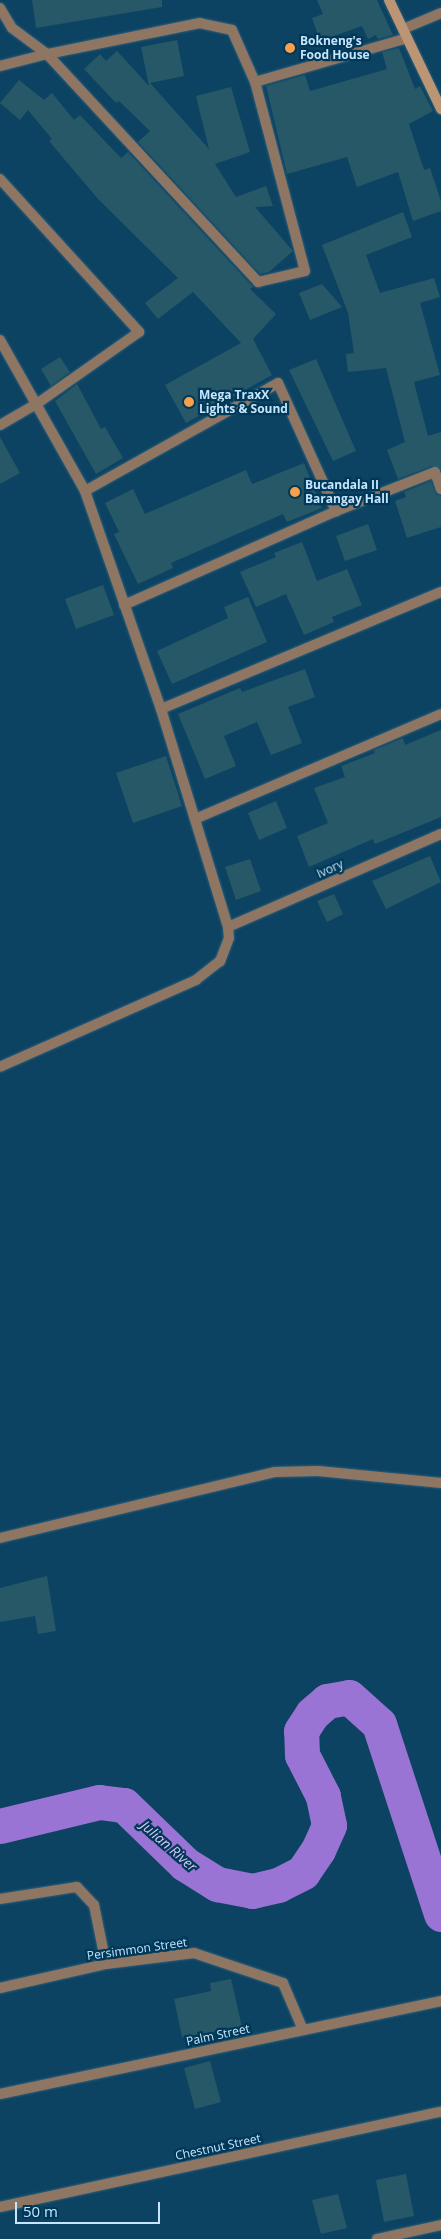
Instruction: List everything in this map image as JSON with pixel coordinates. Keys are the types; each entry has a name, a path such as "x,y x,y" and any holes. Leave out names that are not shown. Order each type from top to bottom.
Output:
{"main road":[{"path":"389,0 441,109"}],"street":[{"path":"0,8 12,28 47,54 258,282 305,271 256,82 232,30 200,23 47,54 0,66"},
{"path":"256,82 405,34 441,13"},
{"path":"0,179 139,332 38,403 0,425"},
{"path":"0,340 38,403 85,491 161,709 228,927 226,950 220,961 196,980 0,1067"},
{"path":"85,491 278,383 336,511"},
{"path":"124,605 336,511 435,472 441,489"},
{"path":"161,709 441,592"},
{"path":"195,819 441,714"},
{"name":"Ivory","path":"228,927 441,834"},
{"path":"0,1538 275,1472 318,1471 441,1483"},
{"path":"0,1898 77,1887 94,1904 106,1964"},
{"name":"Persimmon Street","path":"0,1988 106,1964 194,1953 284,1983 303,2030"},
{"name":"Palm Street","path":"0,2094 441,2001"},
{"name":"Chestnut Street","path":"0,2207 441,2112"},
{"path":"377,2239 441,2225"}],"building":[{"path":"32,0 162,0 162,7 36,28"},
{"path":"317,0 377,0 393,35 378,39 376,35 368,39 362,26 320,41 312,18 323,14"},
{"path":"177,40 184,76 150,83 209,149 196,96 231,87 250,152 215,164 236,197 266,186 273,206 255,207 293,251 269,272 260,274 138,142 150,131 119,101 116,103 84,69 100,54 106,61 117,51 149,86 141,47"},
{"path":"399,48 415,89 420,86 433,111 409,124 424,170 430,168 441,201 441,211 413,221 398,172 357,187 347,157 287,174 266,86 305,75 310,91 387,69 382,52"},
{"path":"19,80 44,100 52,93 74,120 80,115 121,158 128,152 253,287 250,289 276,314 253,339 272,375 186,423 165,385 241,343 193,292 158,319 145,303 178,278 98,199 49,141 52,139 28,110 20,120 0,103"},
{"path":"403,212 412,237 366,255 380,293 434,278 440,297 420,303 440,375 414,382 428,436 441,432 441,469 432,466 398,479 387,450 405,442 386,368 348,372 346,354 354,353 348,313 322,245"},
{"path":"322,284 342,307 310,320 299,293"},
{"path":"60,357 70,372 51,386 41,369"},
{"path":"316,359 356,451 333,461 289,370"},
{"path":"77,384 101,429 105,427 123,458 96,474 55,401"},
{"path":"0,437 20,473 0,484"},
{"path":"304,463 322,508 287,522 283,514 171,563 173,568 138,584 114,534 119,532 105,503 133,489 145,514 246,470 252,484"},
{"path":"431,481 436,494 441,496 441,527 407,538 395,501 406,497 404,492"},
{"path":"368,524 377,550 345,561 336,536"},
{"path":"302,542 317,581 347,569 362,605 332,617 334,622 304,635 286,594 256,607 240,572 276,557 274,553"},
{"path":"103,585 114,615 76,629 65,599"},
{"path":"248,597 267,642 172,684 157,651 228,618 224,607"},
{"path":"305,669 315,697 288,707 302,743 271,755 257,722 224,736 236,766 205,779 178,714 240,688 242,692"},
{"path":"441,730 441,817 375,844 373,839 309,867 297,836 328,823 314,788 345,777 341,766 375,753 374,750 403,738 405,745"},
{"path":"166,756 182,806 133,823 116,773"},
{"path":"276,801 287,828 259,840 248,813"},
{"path":"430,856 441,882 386,909 372,881"},
{"path":"250,859 261,891 236,900 225,867"},
{"path":"334,894 343,914 327,922 317,901"},
{"path":"47,1576 56,1631 38,1634 35,1616 0,1622 0,1588"},
{"path":"231,1979 242,2027 182,2037 174,1999 211,1991 210,1983"},
{"path":"210,2061 221,2102 195,2109 184,2068"},
{"path":"406,2174 414,2216 384,2222 376,2180"},
{"path":"338,2194 347,2228 321,2234 312,2200"}],"waterway":[{"name":"Julian River","path":"0,1826 99,1802 124,1805 185,1864 217,1884 252,1891 278,1885 303,1872 318,1850 329,1825 323,1796 302,1755 301,1731 312,1714 327,1701 349,1697 379,1724 441,1914"}],"place":[{"name":"Bokneng's Food House","path":"290,48"},
{"name":"Mega TraxX Lights & Sound","path":"189,402"},
{"name":"Bucandala II Barangay Hall","path":"295,492"}]}
